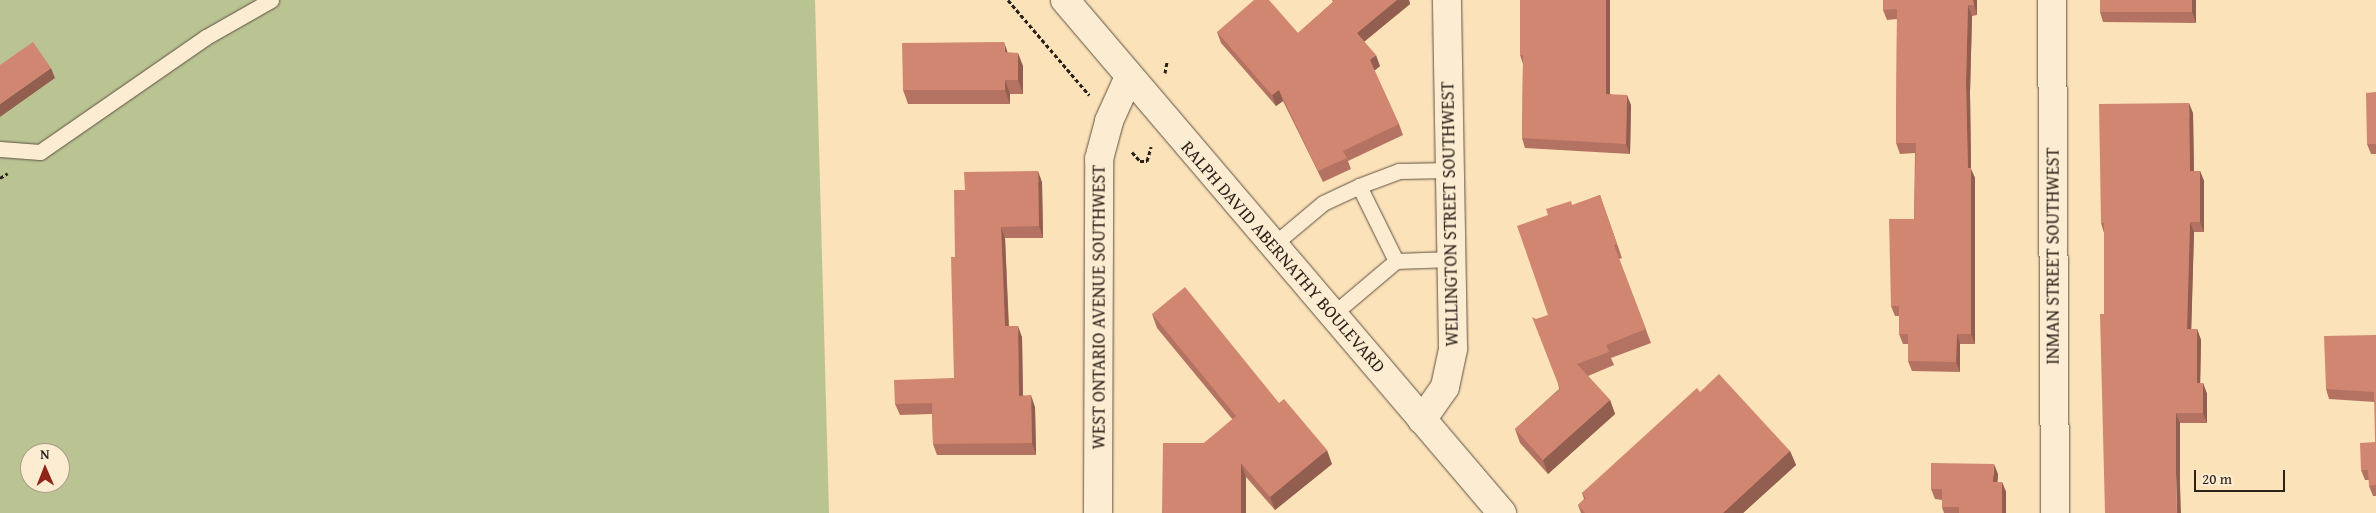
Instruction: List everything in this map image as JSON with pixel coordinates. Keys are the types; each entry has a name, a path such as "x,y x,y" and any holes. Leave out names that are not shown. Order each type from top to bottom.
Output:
{"street":[{"name":"RALPH DAVID ABERNATHY BOULEVARD","path":"1064,0 1502,513"},
{"name":"WELLINGTON STREET SOUTHWEST","path":"1422,420 1445,387 1453,348 1447,0"},
{"name":"INMAN STREET SOUTHWEST","path":"2052,0 2055,513"},
{"name":"WEST ONTARIO AVENUE SOUTHWEST","path":"1098,513 1099,160 1109,121 1129,77"}],"lane":[{"path":"0,149 40,152 206,37 271,0"},
{"path":"1273,245 1323,203 1359,186 1399,172 1450,170"},
{"path":"1359,186 1396,261"},
{"path":"1332,315 1396,261 1452,259"}],"path":[{"path":"1008,0 1082,86"},
{"path":"1137,158 1140,161 1147,161 1149,156"}],"green space":[{"path":"0,0 815,0 829,513 0,513"}],"building":[{"path":"1254,0 1269,0 1298,33 1333,0 1397,0 1357,33 1376,55 1370,60 1399,124 1343,151 1347,158 1318,171 1279,90 1272,95 1217,32"},
{"path":"1520,0 1606,0 1606,94 1627,95 1626,144 1522,138 1523,55 1520,55"},
{"path":"1883,0 1973,0 1974,5 1968,5 1966,82 1968,168 1971,168 1971,334 1957,334 1956,362 1908,361 1908,334 1899,334 1899,306 1891,306 1889,219 1914,219 1916,143 1896,143 1897,9 1883,10"},
{"path":"2100,0 2192,0 2192,12 2100,12"},
{"path":"33,42 51,68 0,104 0,65"},
{"path":"1004,42 1005,52 1018,53 1018,80 1005,80 1005,90 903,90 902,43"},
{"path":"2376,92 2376,144 2367,144 2366,93"},
{"path":"2189,103 2190,171 2200,171 2200,222 2190,222 2187,329 2197,329 2197,383 2203,383 2203,413 2176,413 2177,513 2105,513 2100,314 2104,314 2104,223 2101,223 2099,104"},
{"path":"1038,171 1039,226 1001,227 1005,326 1018,326 1019,396 1031,395 1032,443 933,444 932,403 895,404 894,380 954,378 951,257 955,257 954,190 965,190 964,172"},
{"path":"1600,195 1617,244 1614,245 1646,329 1606,345 1609,352 1577,364 1610,400 1543,460 1515,429 1560,389 1532,317 1536,319 1548,315 1517,226 1548,215 1546,209 1571,201 1572,205"},
{"path":"1185,287 1279,403 1284,399 1327,450 1270,497 1241,463 1241,513 1162,513 1163,443 1204,443 1236,416 1152,314"},
{"path":"2376,335 2376,485 2369,486 2368,470 2361,470 2360,443 2375,442 2374,392 2326,389 2324,336"},
{"path":"1719,374 1790,451 1723,513 1585,513 1578,505 1586,498 1582,493 1697,388 1700,392"},
{"path":"1931,463 1994,464 1993,482 2002,482 2002,513 1959,513 1959,507 1942,507 1942,489 1931,489"}]}
